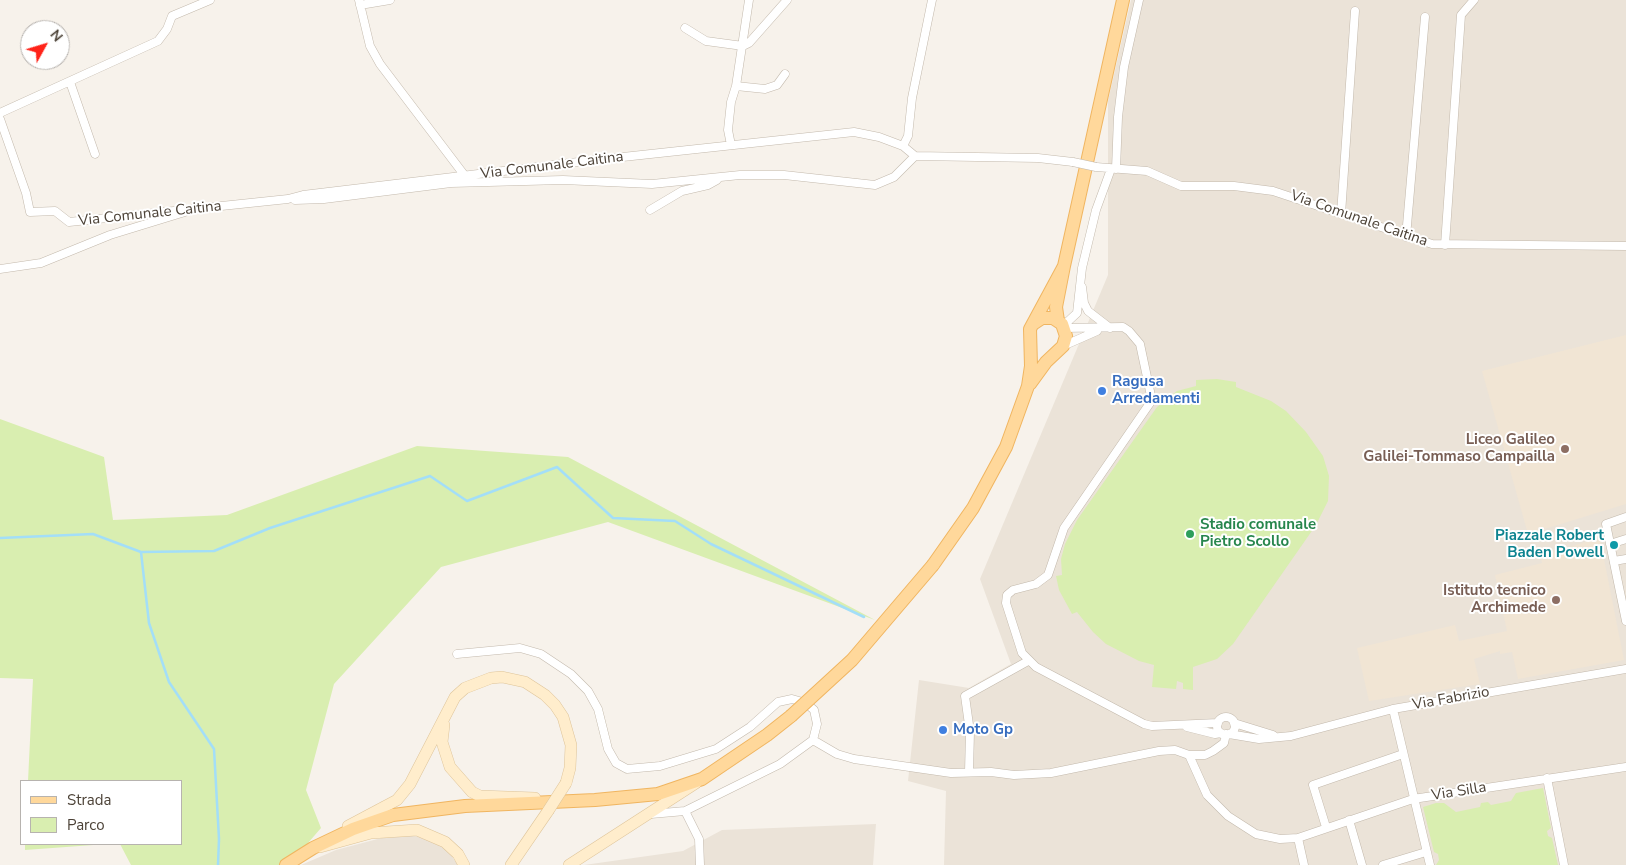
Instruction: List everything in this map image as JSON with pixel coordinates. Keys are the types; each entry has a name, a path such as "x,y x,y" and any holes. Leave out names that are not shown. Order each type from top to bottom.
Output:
{"main road":[{"path":"1028,386 1066,340 1056,307 1123,0"},
{"path":"569,865 651,814 767,735 791,716 864,647 933,565 952,541 990,480 1006,447 1028,386 1031,346 1028,335 1064,266"},
{"path":"1033,324 1048,317 1062,325"},
{"path":"1031,346 1041,353 1058,350"},
{"path":"314,848 331,834 397,800 410,784 449,706 465,688 491,678 514,679 525,682 545,695 563,717 571,745 570,768 566,783 511,865"},
{"path":"449,706 442,730 445,755 456,776 472,792 480,796 595,800"},
{"path":"286,865 314,848 374,821 417,811 465,806 595,800 658,794 702,779"},
{"path":"314,848 338,844 371,833 417,830 445,842 458,854 464,865"}],"street":[{"path":"0,113 158,41 167,29 172,16 210,0"},
{"path":"390,0 359,2 370,46 380,64 465,176"},
{"path":"731,145 728,130 731,102 736,86 749,0"},
{"path":"685,28 706,41 743,46 749,43 787,0"},
{"path":"903,146 908,136 912,98 932,0"},
{"path":"1062,325 1077,313 1081,274 1096,210 1114,169 1124,67 1139,0"},
{"path":"1445,246 1461,15 1474,0"},
{"path":"1341,214 1354,11"},
{"path":"1406,237 1424,16"},
{"path":"736,86 764,89 777,85 785,74"},
{"path":"70,82 95,154"},
{"name":"Via Comunale Caitina","path":"0,119 26,193 30,212 55,211 68,222 288,199 303,195 494,172 854,132 879,137 903,146 915,156 1038,158 1074,162 1096,167 1147,171 1181,186 1234,186 1273,191 1406,237 1445,246 1626,246"},
{"path":"288,199 305,200 450,183 563,180 652,184 740,175 784,175 875,185 894,177 915,156"},
{"path":"494,172 500,182"},
{"path":"650,210 682,191 708,185 719,178"},
{"path":"0,269 41,263 110,235 191,210"},
{"path":"1081,274 1084,303 1088,311 1107,328"},
{"path":"1062,325 1107,328 1123,327 1135,336 1140,344 1151,396 1150,403 1064,528 1048,574 1036,584 1013,590 1007,595 1006,603 1022,653 1028,661 1144,724 1218,723 1226,717 1234,723 1278,736"},
{"path":"1058,350 1107,328"},
{"path":"1626,517 1606,524 1626,621"},
{"path":"1610,544 1626,539"},
{"path":"1614,562 1626,559"},
{"path":"457,654 520,648 541,654 571,674 588,691 598,709 608,749 616,763 627,769 660,766 716,749 750,728 778,702 792,699 806,703 814,710 817,724 813,740 780,764 685,811 651,814"},
{"path":"969,772 970,732 966,696 1028,661"},
{"name":"Via Fabrizio","path":"1180,725 1200,731 1259,739 1292,736 1393,709 1626,669"},
{"path":"1393,709 1402,754 1430,865"},
{"path":"1218,723 1218,730 1225,734"},
{"path":"1225,734 1233,731 1234,723"},
{"path":"813,740 837,754 854,759 914,769 991,772 1014,775 1050,773 1159,751 1175,750 1189,755 1205,754 1213,752 1224,743 1225,734"},
{"path":"1326,827 1313,785 1402,754"},
{"path":"1189,755 1207,795 1228,816 1256,834 1280,839 1298,838 1304,865"},
{"name":"Via Silla","path":"1298,838 1413,799 1626,767"},
{"path":"1547,778 1564,865"},
{"path":"685,811 699,839 700,865"},
{"path":"1349,820 1362,865"},
{"path":"1383,865 1426,852"}],"shaded area":[{"path":"1131,0 1626,0 1626,865 944,865 946,791 908,781 919,680 969,688 1011,664 980,579 1108,275 1108,101"},
{"name":"Liceo Galileo Galilei-Tommaso Campailla","path":"1626,335 1626,504 1528,534 1482,371"},
{"name":"Istituto tecnico Archimede","path":"1599,534 1624,660 1518,679 1512,652 1500,654 1500,651 1474,659 1480,684 1369,701 1357,648 1455,625 1459,641 1507,631 1495,575 1542,563 1541,557 1594,539 1594,536"},
{"path":"876,824 873,865 584,865 683,851 722,830"},
{"path":"389,836 420,837 435,842 448,851 458,865 301,865 336,850"}],"green space":[{"name":"Stadio comunale Pietro Scollo","path":"1217,379 1236,382 1236,387 1271,401 1286,411 1306,432 1323,456 1329,476 1328,501 1316,525 1233,644 1217,659 1193,667 1193,690 1183,689 1183,683 1177,681 1176,689 1152,687 1154,665 1139,661 1106,644 1093,632 1077,612 1072,614 1059,590 1056,576 1062,575 1061,559 1065,544 1077,520 1157,407 1177,391 1196,386 1196,380"},
{"path":"0,419 104,457 113,520 227,515 417,446 568,457 875,620 608,522 441,567 334,684 306,790 321,828 289,865 131,865 121,845 182,845 182,780 28,780 33,679 0,678"},
{"path":"1543,788 1551,828 1547,831 1548,836 1552,838 1558,865 1436,865 1439,860 1438,854 1434,852 1423,807 1444,803 1456,812 1480,807 1481,803 1488,802 1491,805 1511,801 1516,793"},
{"path":"25,845 93,845 25,850"}],"waterway":[{"path":"0,538 93,534 141,552 214,551 270,528 430,476 467,501 557,467 613,518 675,521 711,544 864,617"},
{"path":"141,552 149,623 169,682 214,749 219,839 218,865"}],"place":[{"name":"Ragusa Arredamenti","path":"1102,391"},
{"name":"Liceo Galileo Galilei-Tommaso Campailla","path":"1565,449"},
{"name":"Stadio comunale Pietro Scollo","path":"1190,534"},
{"name":"Piazzale Robert Baden Powell","path":"1614,545"},
{"name":"Istituto tecnico Archimede","path":"1556,600"},
{"name":"Moto Gp","path":"943,730"}]}
